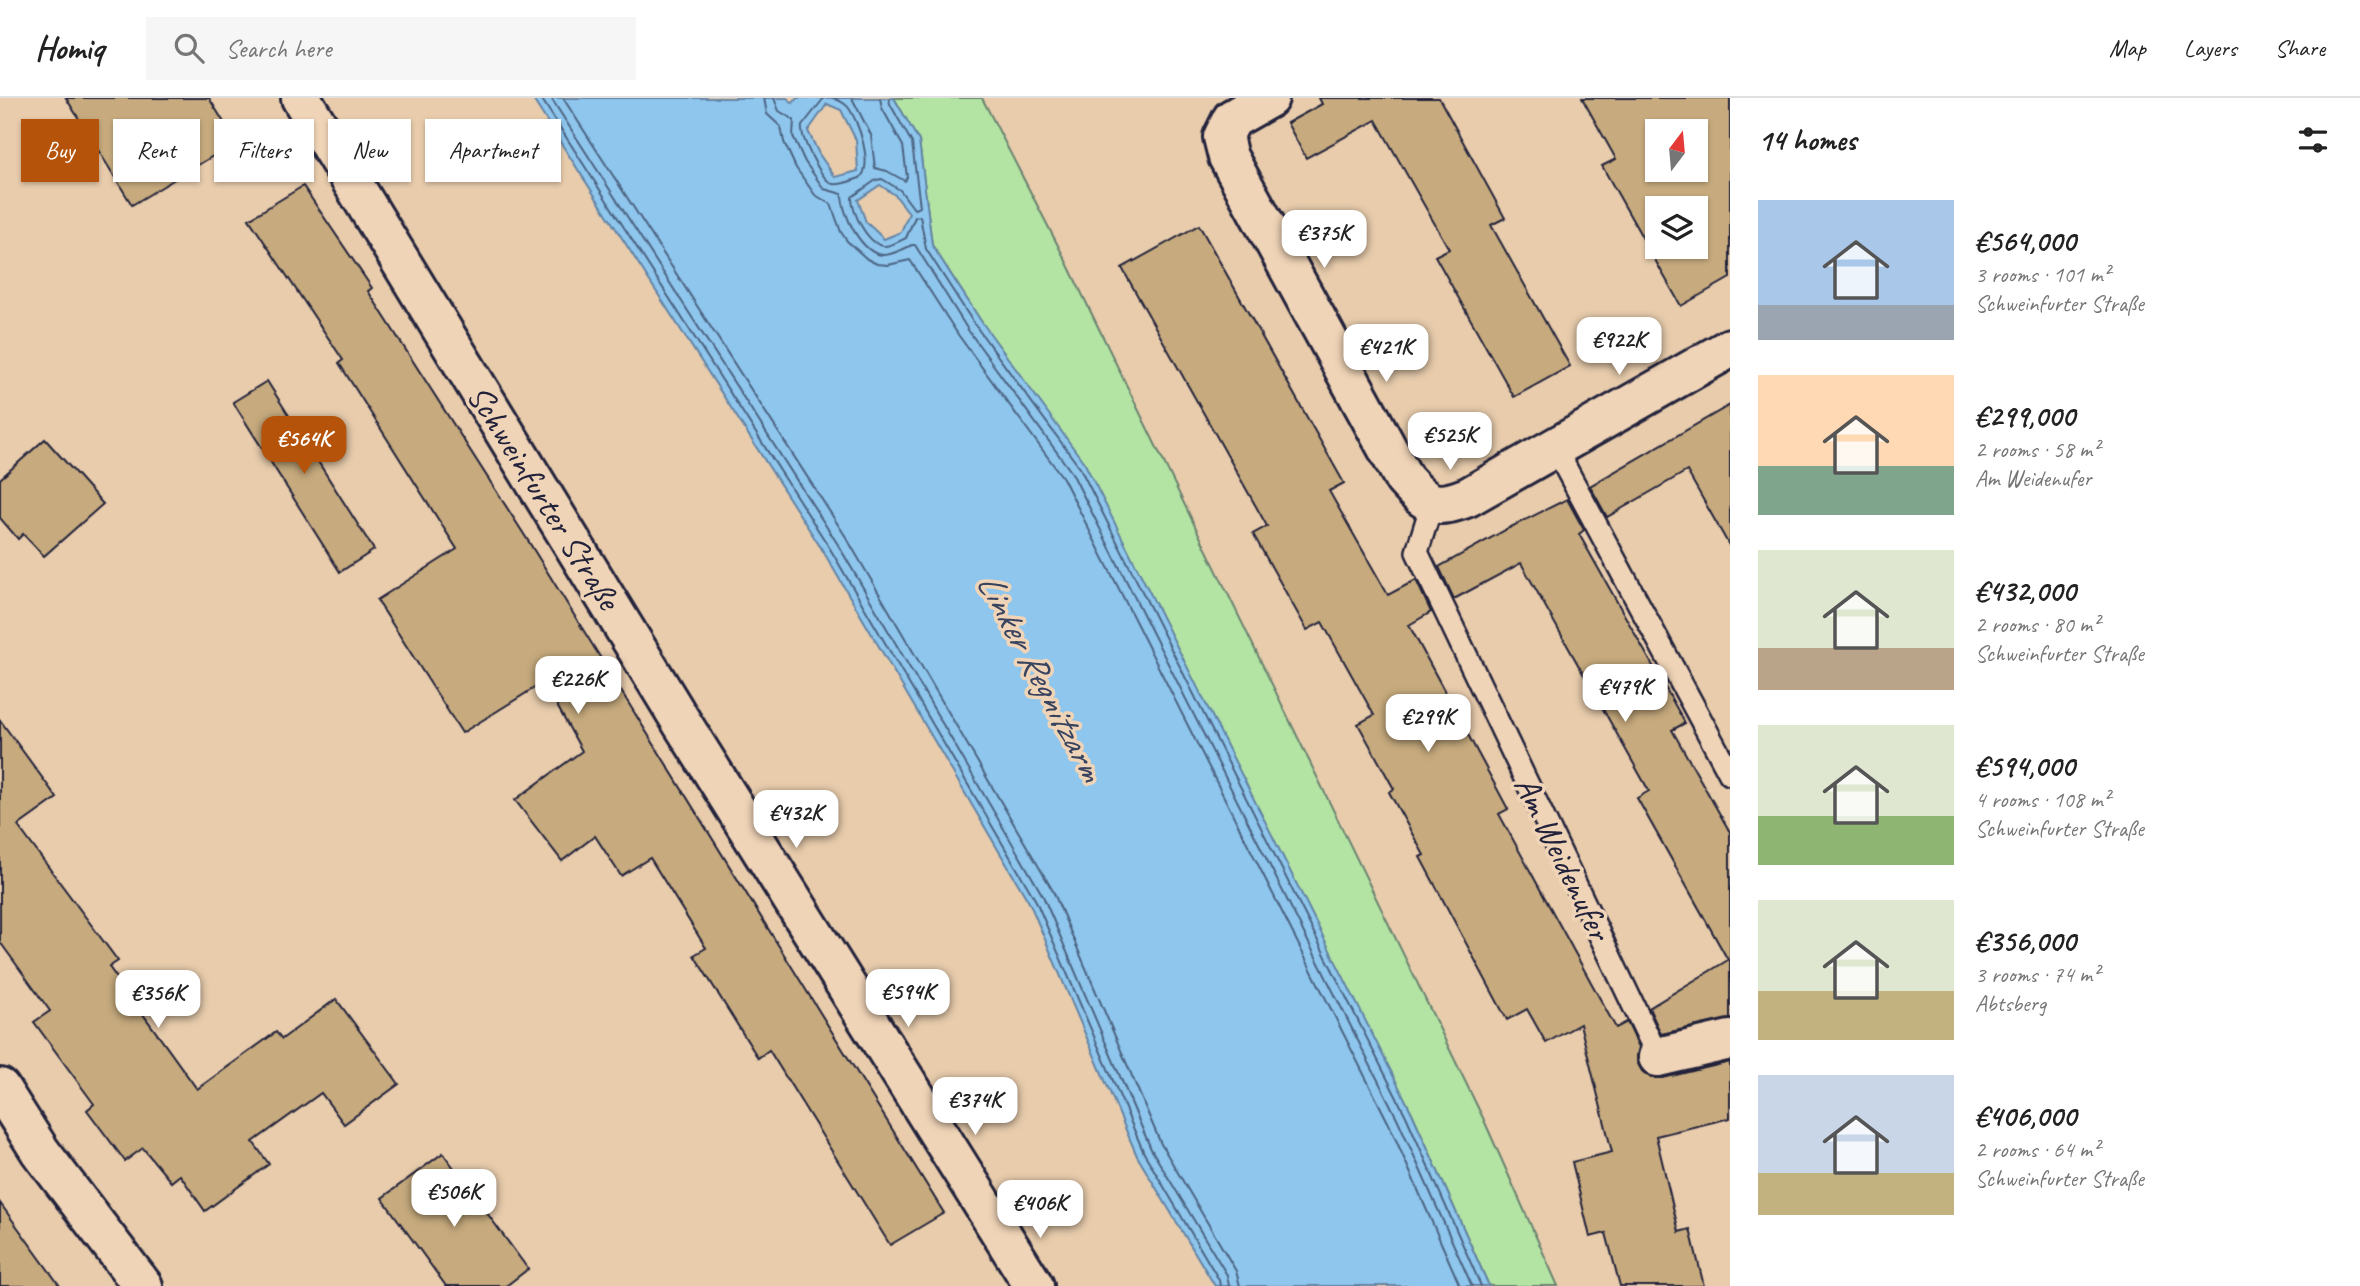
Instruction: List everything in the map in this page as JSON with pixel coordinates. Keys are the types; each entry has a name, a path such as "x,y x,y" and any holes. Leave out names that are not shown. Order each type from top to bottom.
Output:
{"street":[{"name":"Schweinfurter Straße","path":"301,98 696,746 1034,1286"},
{"path":"1269,98 1232,119 1223,137 1228,156 1404,479 1417,494 1432,504 1448,505 1468,497 1730,348"},
{"path":"1658,1057 1730,1040"},
{"path":"0,1088 40,1151 143,1286"}],"lane":[{"path":"1555,448 1730,774"},
{"name":"Am Weidenufer","path":"1432,504 1417,552 1658,1057"}],"green space":[{"path":"894,98 982,98 1067,263 1483,1118 1558,1286 1489,1286 1412,1113 981,321 932,245 919,141"}],"water":[{"name":"Linker Regnitzarm","path":"532,98 787,98 793,103 797,98 894,98 919,141 932,245 981,321 1085,464 1412,1113 1489,1286 1215,1286 1137,1156 1030,904 823,551 561,143 561,119 545,119","holes":["827,104 841,110 856,140 858,171 835,177 819,154 808,131","880,185 895,195 909,213 901,232 884,239 866,222 858,200"]}],"building":[{"path":"66,98 209,98 222,119 214,119 214,155 200,164 200,119 113,119 113,174 99,152 99,119 79,119"},
{"path":"1319,98 1439,98 1505,218 1491,225 1570,366 1514,397 1435,256 1449,249 1376,120 1306,158 1287,123 1322,104"},
{"path":"1582,98 1730,98 1730,278 1681,306 1654,259 1708,259 1708,196 1645,196 1645,242 1602,166 1616,159"},
{"path":"118,182 170,182 132,205"},
{"path":"303,186 372,288 368,291 527,539 944,1213 890,1245 769,1050 758,1058 694,955 706,948 650,858 621,876 595,836 562,861 515,800 582,751 544,682 462,733 377,600 457,549 339,363 343,360 249,219"},
{"path":"1199,225 1344,483 1329,491 1388,595 1416,580 1431,612 1409,625 1508,809 1499,814 1616,1028 1627,1022 1639,1047 1637,1061 1642,1071 1651,1078 1663,1078 1730,1062 1730,1118 1656,1136 1679,1232 1690,1229 1704,1286 1620,1286 1606,1233 1590,1237 1572,1162 1612,1152 1580,1024 1546,1043 1527,1009 1507,1020 1420,857 1424,855 1389,792 1394,789 1358,724 1374,715 1322,622 1307,630 1253,534 1267,526 1122,268"},
{"path":"267,381 374,550 340,572 233,402"},
{"path":"1730,405 1730,547 1687,471 1607,517 1590,486"},
{"path":"45,439 103,504 44,556 23,534 18,539 0,518 0,479"},
{"path":"1567,499 1584,530 1579,534 1685,723 1672,730 1730,832 1730,1019 1661,1034 1649,1008 1728,960 1637,798 1649,791 1521,563 1454,599 1439,567"},
{"path":"0,720 57,798 18,826 118,961 109,967 197,1089 276,1032 282,1039 336,999 399,1084 344,1124 321,1093 253,1142 269,1164 205,1211 180,1175 171,1182 143,1148 125,1161 87,1110 94,1104 34,1022 50,1011 0,942"},
{"path":"443,1153 528,1269 506,1286 446,1286 382,1198"},
{"path":"0,1203 60,1286 0,1286"}]}
